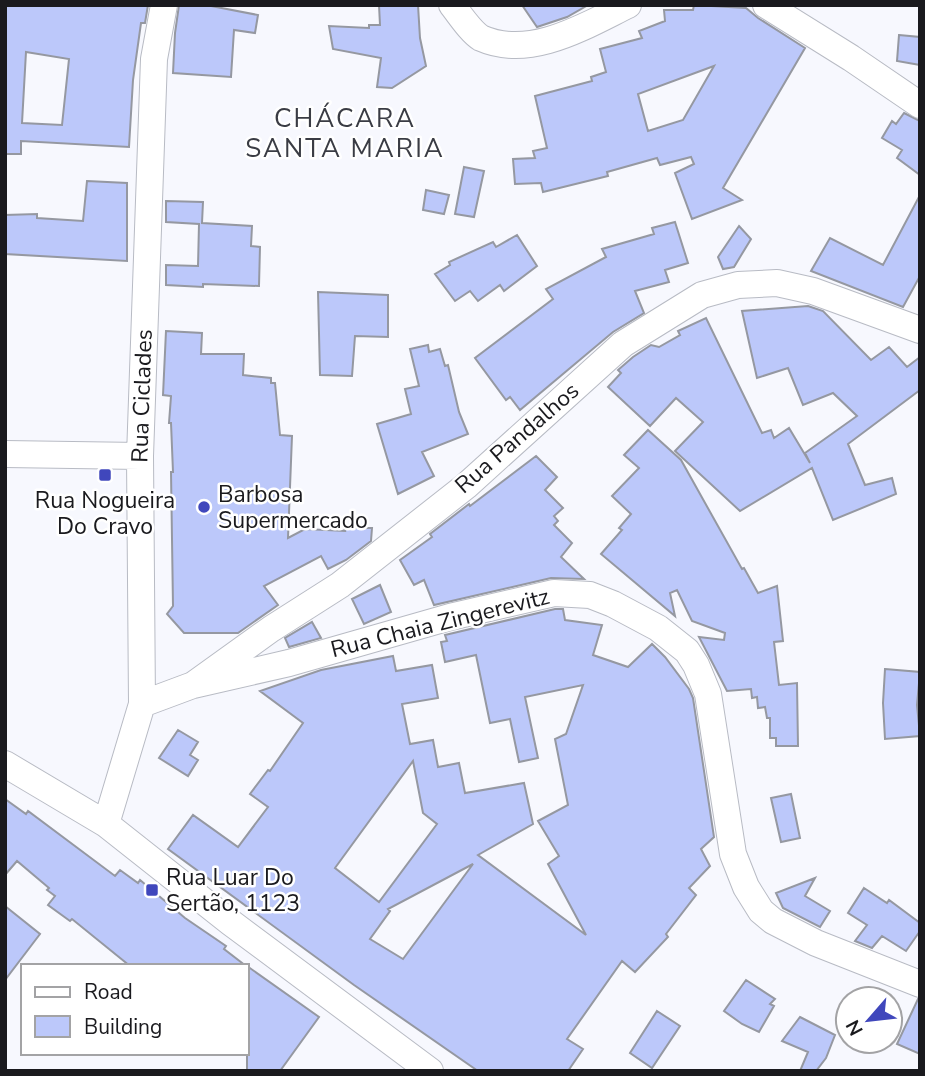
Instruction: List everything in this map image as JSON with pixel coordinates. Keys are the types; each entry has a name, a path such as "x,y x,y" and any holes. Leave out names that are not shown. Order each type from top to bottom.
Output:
{"street":[{"name":"Rua Ciclades","path":"106,824 142,704 140,456 154,59 164,5"},
{"path":"452,5 480,37 512,45 555,40 628,5"},
{"path":"766,5 920,105"},
{"name":"Rua Pandalhos","path":"142,704 192,685 271,629 340,585 466,486 623,344 702,295 738,285 777,283 813,291 920,330"},
{"path":"5,454 140,456"},
{"name":"Rua Chaia Zingerevitz","path":"192,685 289,663 450,617 554,593 590,595 612,604 658,628 687,651 696,665 708,694 733,854 746,887 761,911 773,921 816,943 920,984"},
{"path":"5,764 106,824 230,922 430,1071"}],"building":[{"path":"5,5 148,5 145,23 141,23 133,80 129,147 21,141 21,154 5,154","holes":["26,52 69,59 62,125 22,123"]},
{"path":"179,5 206,5 258,15 255,33 234,30 231,77 173,73"},
{"path":"379,5 418,5 420,38 426,66 392,88 377,87 381,58 333,49 329,26 369,28 369,25 380,25"},
{"path":"522,5 588,5 567,17 537,27"},
{"path":"694,5 746,8 805,48 723,188 742,200 692,219 675,173 694,164 691,157 660,165 657,158 607,172 608,176 543,192 541,183 515,184 513,159 535,158 533,151 547,148 535,96 592,81 591,77 606,72 600,49 642,38 639,31 665,21 664,10 693,10","holes":["714,66 683,120 648,131 638,94"]},
{"path":"899,35 920,37 920,65 897,61"},
{"path":"904,113 920,121 920,175 897,158 902,150 882,138 892,121 896,124"},
{"path":"464,167 484,171 474,217 455,214"},
{"path":"87,181 127,183 127,261 5,254 5,215 37,214 37,218 83,221"},
{"path":"426,190 449,195 444,214 423,210"},
{"path":"920,195 920,276 903,307 811,271 830,238 883,265"},
{"path":"166,201 203,202 202,223 252,226 251,246 260,247 259,286 166,285 166,265 198,266 199,224 166,222"},
{"path":"675,222 688,263 665,270 669,282 635,291 644,313 613,332 520,410 510,397 506,400 475,358 553,299 546,289 606,257 602,249 654,234 652,228"},
{"path":"739,226 751,239 734,267 723,269 718,257"},
{"path":"517,235 537,266 504,291 500,285 478,301 470,291 455,301 435,274 450,265 449,262 493,242 496,247"},
{"path":"318,292 388,295 388,337 355,336 352,376 320,375"},
{"path":"808,306 823,311 871,360 889,347 907,367 920,357 920,390 848,444 865,485 892,478 896,494 833,520 812,468 740,511 675,451 703,422 676,398 650,426 608,387 621,373 618,370 633,357 651,345 659,347 680,335 678,331 706,318 762,433 771,430 774,438 789,428 810,463 805,453 857,416 833,393 803,405 788,368 757,378 742,311"},
{"path":"166,331 202,333 201,354 244,354 243,375 271,378 271,383 275,383 280,435 292,436 288,538 305,529 345,531 344,528 372,528 371,541 346,560 328,569 321,556 264,586 278,605 238,633 184,633 167,614 173,606 173,472 169,423 171,396 163,395"},
{"path":"428,345 429,352 440,349 445,366 448,365 459,412 468,434 422,452 434,476 398,494 377,424 411,414 405,389 419,386 410,349"},
{"path":"648,430 681,460 758,593 777,586 783,641 774,642 779,685 797,683 798,746 776,746 776,738 770,738 770,718 767,718 765,707 758,708 757,697 752,698 751,689 727,691 699,637 724,640 725,633 692,621 677,590 670,593 675,616 601,554 622,530 619,528 631,514 612,496 639,468 624,455"},
{"path":"536,456 557,477 545,490 563,508 554,516 558,521 554,525 572,543 561,557 584,579 551,578 434,605 424,580 414,585 400,560 432,537 430,534 469,504 470,506"},
{"path":"380,585 391,612 364,624 352,599"},
{"path":"563,609 565,620 602,625 593,655 628,667 652,644 665,657 693,698 714,837 701,849 710,866 689,888 696,895 666,934 668,937 635,972 622,961 567,1039 583,1049 568,1071 478,1071 354,985 168,849 193,815 238,847 268,807 250,794 268,770 270,771 303,723 260,691 321,670 393,656 396,671 432,665 438,698 402,704 410,744 433,740 438,767 459,763 465,793 524,783 533,824 478,855 586,935 548,864 559,856 538,821 568,805 555,739 566,734 583,685 525,697 538,758 519,762 510,719 490,723 476,655 445,662 441,642 447,641 445,635","holes":["413,761 423,813 437,824 379,902 335,868","473,864 403,959 370,939 390,911 388,909"]},
{"path":"312,622 321,638 289,647 285,638"},
{"path":"885,669 920,672 917,705 920,736 885,739"},
{"path":"178,730 198,742 190,755 198,760 188,776 159,758"},
{"path":"791,794 800,838 781,842 771,798"},
{"path":"5,799 26,814 28,811 115,876 120,870 138,883 140,880 185,918 226,946 224,949 243,964 128,964 72,919 70,921 48,905 55,896 17,861 5,875"},
{"path":"815,878 805,896 830,911 820,927 783,908 776,893"},
{"path":"864,888 887,903 889,900 920,923 920,931 906,951 882,936 872,948 855,941 867,925 848,913"},
{"path":"5,906 40,934 5,980"},
{"path":"248,967 319,1017 280,1071 247,1071"},
{"path":"746,980 775,999 770,1004 774,1006 759,1032 724,1011"},
{"path":"920,999 920,1054 904,1047 904,1029"},
{"path":"657,1011 680,1026 652,1068 630,1053"},
{"path":"800,1017 834,1034 826,1058 816,1071 800,1071 808,1052 782,1041"}],"place":[{"name":"Rua Nogueira Do Cravo","path":"105,475"},
{"name":"Barbosa Supermercado","path":"204,507"},
{"name":"Rua Luar Do Sertão, 1123","path":"152,890"}],"district":[{"name":"CHÁCARA SANTA MARIA","path":"345,133"}]}
